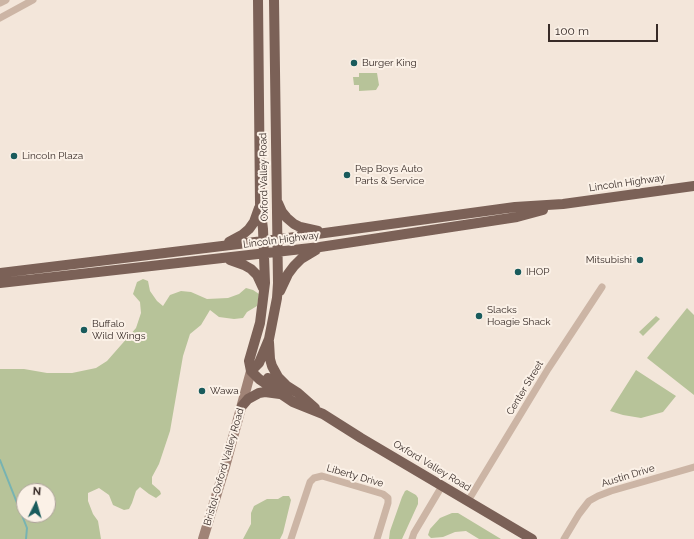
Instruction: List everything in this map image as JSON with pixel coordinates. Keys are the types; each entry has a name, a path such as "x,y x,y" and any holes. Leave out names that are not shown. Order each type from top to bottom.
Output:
{"main road":[{"name":"Oxford Valley Road","path":"258,0 260,204 264,240 264,297 260,323 249,360 251,371 259,379 293,402 320,412"},
{"name":"Oxford Valley Road","path":"251,371 259,363 270,339 277,298 274,0"},
{"name":"Lincoln Highway","path":"0,273 277,239 515,207 563,204 694,186"},
{"path":"277,200 282,212 294,224 307,229 330,232"},
{"path":"222,245 235,239 248,229 258,214 260,204"},
{"name":"Lincoln Highway","path":"0,283 320,247 517,217 563,204"},
{"path":"277,298 283,282 294,266 320,247"},
{"path":"224,259 244,265 257,275 261,282 264,297"},
{"path":"270,339 269,352 272,366 278,376 288,386"},
{"name":"Oxford Valley Road","path":"251,371 262,374 274,382 288,386 320,412 532,539"},
{"name":"Bristol-Oxford Valley Road","path":"203,539 251,371"},
{"path":"242,406 248,399 259,393 265,392 280,394"}],"street":[{"path":"0,3 6,0"},
{"path":"0,18 33,0"},
{"name":"Center Street","path":"468,501 548,369 602,287"},
{"name":"Austin Drive","path":"564,539 579,514 589,501 598,496 610,490 694,467"},
{"name":"Liberty Drive","path":"291,539 310,482 314,478 322,476 383,494 388,498 377,539"},
{"path":"412,539 414,533 442,486"}],"green space":[{"path":"359,73 377,73 379,85 376,90 359,91 359,85 354,85 353,77 359,77"},
{"path":"143,279 148,281 150,291 157,301 163,306 170,295 181,291 191,292 207,299 228,298 239,294 246,288 259,294 257,306 247,312 243,318 234,319 219,317 210,310 201,325 190,334 183,356 170,431 159,464 152,477 152,484 160,491 161,494 156,498 140,487 136,491 129,509 124,510 113,505 109,495 99,488 88,493 88,501 93,514 98,521 101,539 0,539 0,369 24,369 47,373 72,373 96,368 107,361 136,328 141,313 140,302 133,294 137,282"},
{"path":"687,308 694,315 694,395 647,358"},
{"path":"656,316 660,319 643,336 639,332"},
{"path":"636,370 676,396 663,412 641,418 610,411"},
{"path":"407,490 416,495 418,498 418,504 402,539 389,539 390,531 402,497"},
{"path":"283,496 289,496 291,500 283,533 280,539 243,539 251,524 251,513 254,506 267,499 278,499"},
{"path":"452,513 458,513 501,539 479,539 466,531 455,532 443,537 431,538 428,535 430,529 440,518"}],"waterway":[{"path":"0,460 27,528 26,539"}],"place":[{"name":"Burger King","path":"354,63"},
{"name":"Lincoln Plaza","path":"14,156"},
{"name":"Pep Boys Auto Parts & Service","path":"347,175"},
{"name":"Mitsubishi","path":"640,260"},
{"name":"IHOP","path":"518,272"},
{"name":"Slacks Hoagie Shack","path":"479,316"},
{"name":"Buffalo Wild Wings","path":"84,330"},
{"name":"Wawa","path":"202,391"}]}
